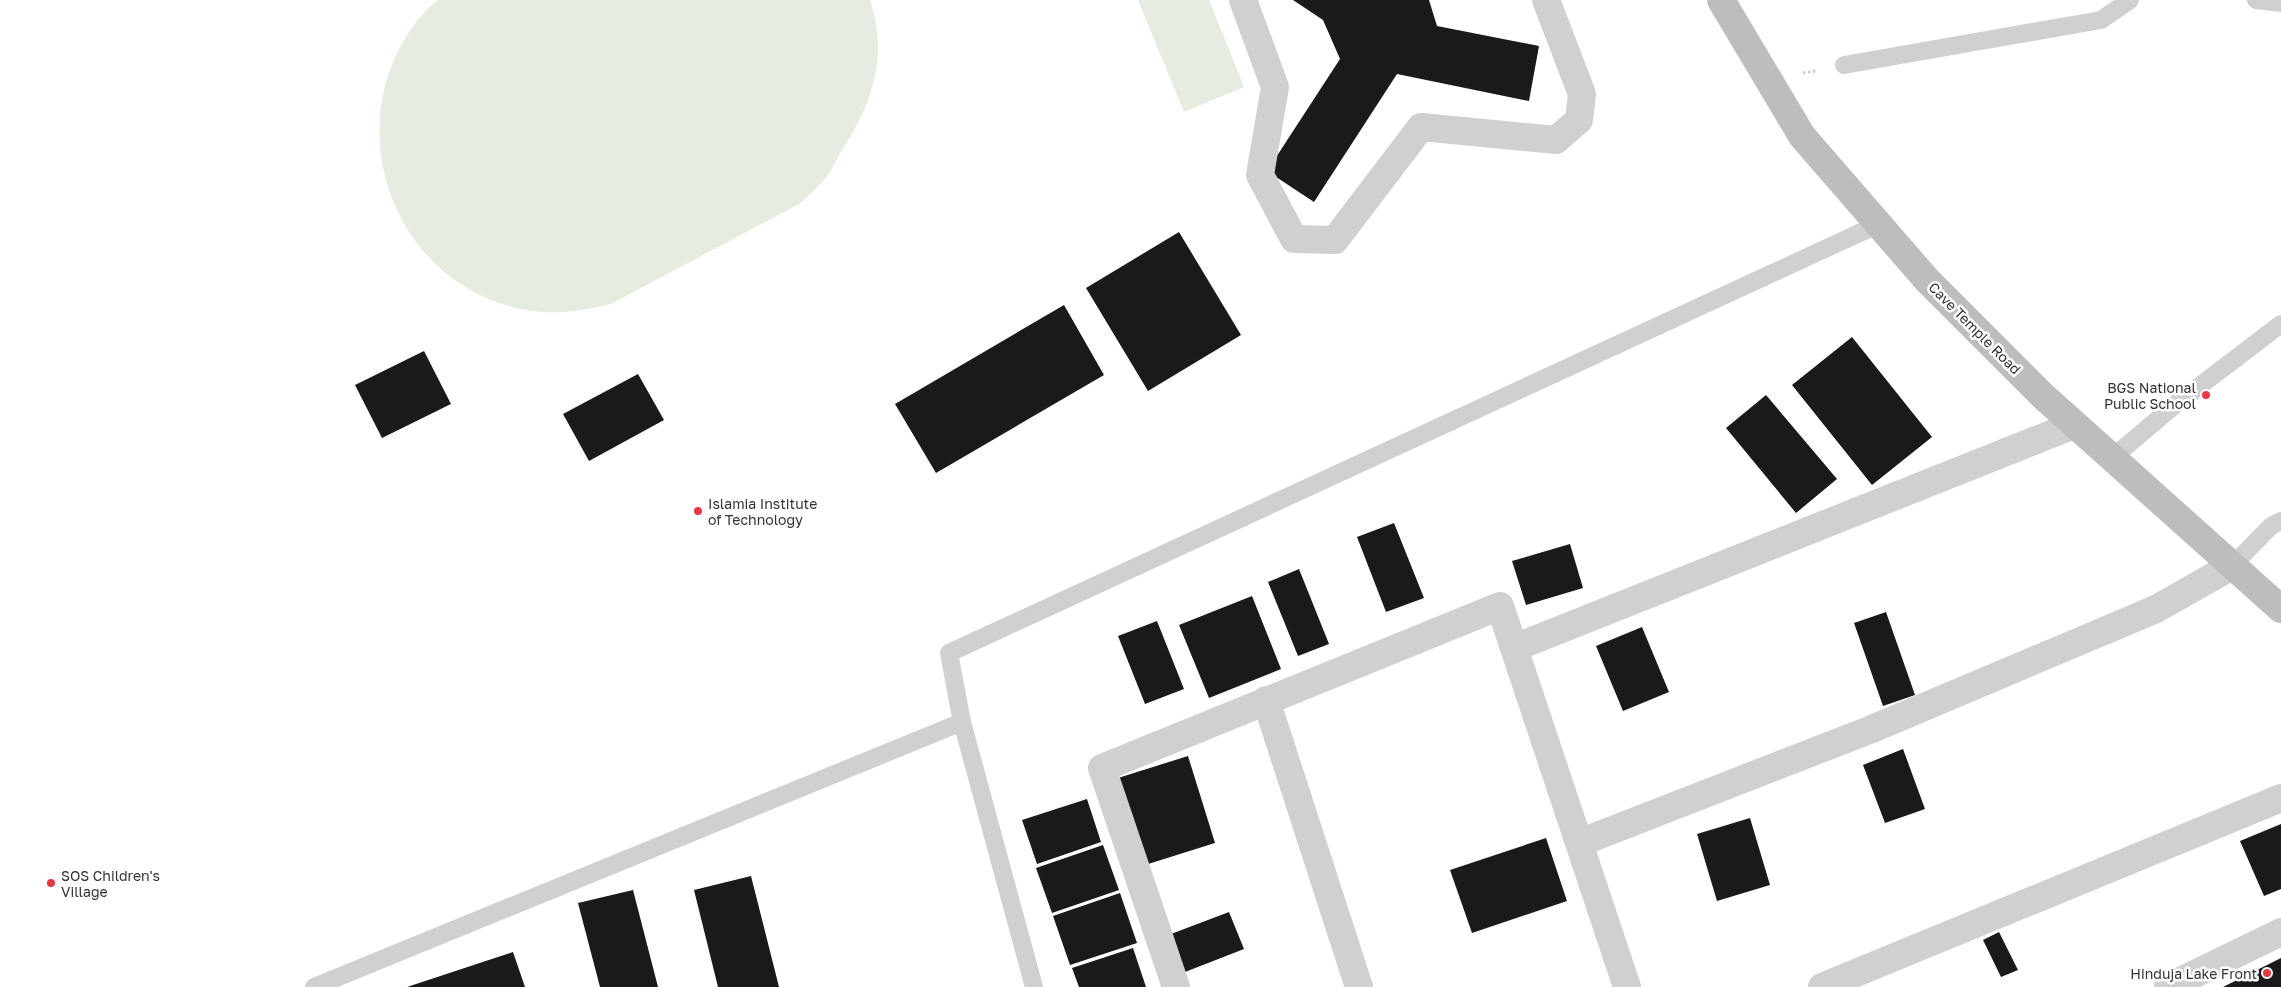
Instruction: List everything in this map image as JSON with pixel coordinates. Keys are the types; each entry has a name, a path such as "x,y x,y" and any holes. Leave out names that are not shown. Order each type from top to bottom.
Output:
{"main road":[{"name":"Cave Temple Road","path":"1721,0 1802,136 1927,280 2074,425 2281,609"}],"street":[{"path":"1243,0 1275,87 1260,175 1294,238 1335,240 1421,127 1556,140 1579,120 1582,94 1555,4"},
{"path":"1514,648 2074,425"},
{"path":"1579,843 1872,729 2156,609 2232,566"},
{"path":"1176,987 1102,768 1500,606 1627,987"},
{"path":"1266,700 1359,987"},
{"path":"1822,987 2281,798"},
{"path":"2168,987 2281,932"}],"lane":[{"path":"1844,65 2101,20 2130,0"},
{"path":"2256,0 2281,3"},
{"path":"1034,987 962,722 949,653 1879,224"},
{"path":"2112,458 2176,404 2281,324"},
{"path":"2232,566 2272,526 2281,521"},
{"path":"314,987 962,722"}],"shaded area":[{"path":"438,0 870,0 878,41 874,80 861,117 831,170 799,204 611,304 566,312 521,309 486,298 454,280 428,256 407,228 391,196 382,162 379,126 384,90 397,53 411,29 419,18"},
{"path":"1138,0 1209,0 1244,87 1184,112"}],"building":[{"path":"1293,0 1429,0 1437,26 1539,46 1529,101 1397,74 1314,202 1267,171 1340,59 1323,20"},
{"path":"1179,232 1241,335 1148,391 1086,288"},
{"path":"1064,305 1104,375 936,473 895,404"},
{"path":"1852,337 1932,437 1872,485 1792,385"},
{"path":"424,351 451,404 382,438 355,385"},
{"path":"638,374 664,420 589,461 563,414"},
{"path":"1766,395 1837,479 1796,513 1726,428"},
{"path":"1394,523 1424,598 1386,612 1357,537"},
{"path":"1570,544 1583,588 1526,605 1512,561"},
{"path":"1299,569 1329,644 1298,656 1268,582"},
{"path":"1252,596 1281,669 1209,698 1179,625"},
{"path":"1886,612 1915,695 1883,706 1854,623"},
{"path":"1157,621 1184,689 1145,704 1118,636"},
{"path":"1642,627 1669,692 1623,711 1596,646"},
{"path":"1903,749 1925,809 1885,823 1863,765"},
{"path":"1188,756 1215,843 1145,865 1118,778"},
{"path":"1087,799 1101,842 1037,864 1022,820"},
{"path":"1750,818 1770,885 1717,901 1697,834"},
{"path":"2281,824 2281,889 2264,896 2240,841"},
{"path":"1546,838 1567,901 1472,933 1450,870"},
{"path":"1103,845 1119,890 1052,913 1036,868"},
{"path":"751,876 779,987 718,987 694,890"},
{"path":"633,890 658,987 600,987 578,903"},
{"path":"1120,893 1137,943 1070,965 1053,916"},
{"path":"1229,912 1244,949 1185,972 1171,934"},
{"path":"1999,932 2018,970 2001,977 1983,940"},
{"path":"1133,948 1146,987 1079,987 1072,968"},
{"path":"513,952 525,987 407,987"},
{"name":"Hinduja Lake Front","path":"2281,958 2281,987 2223,987"}],"place":[{"name":"BGS National Public School","path":"2206,395"},
{"name":"Islamia Institute of Technology","path":"698,511"},
{"name":"SOS Children's Village","path":"51,883"},
{"name":"Hinduja Lake Front","path":"2267,973"}]}
